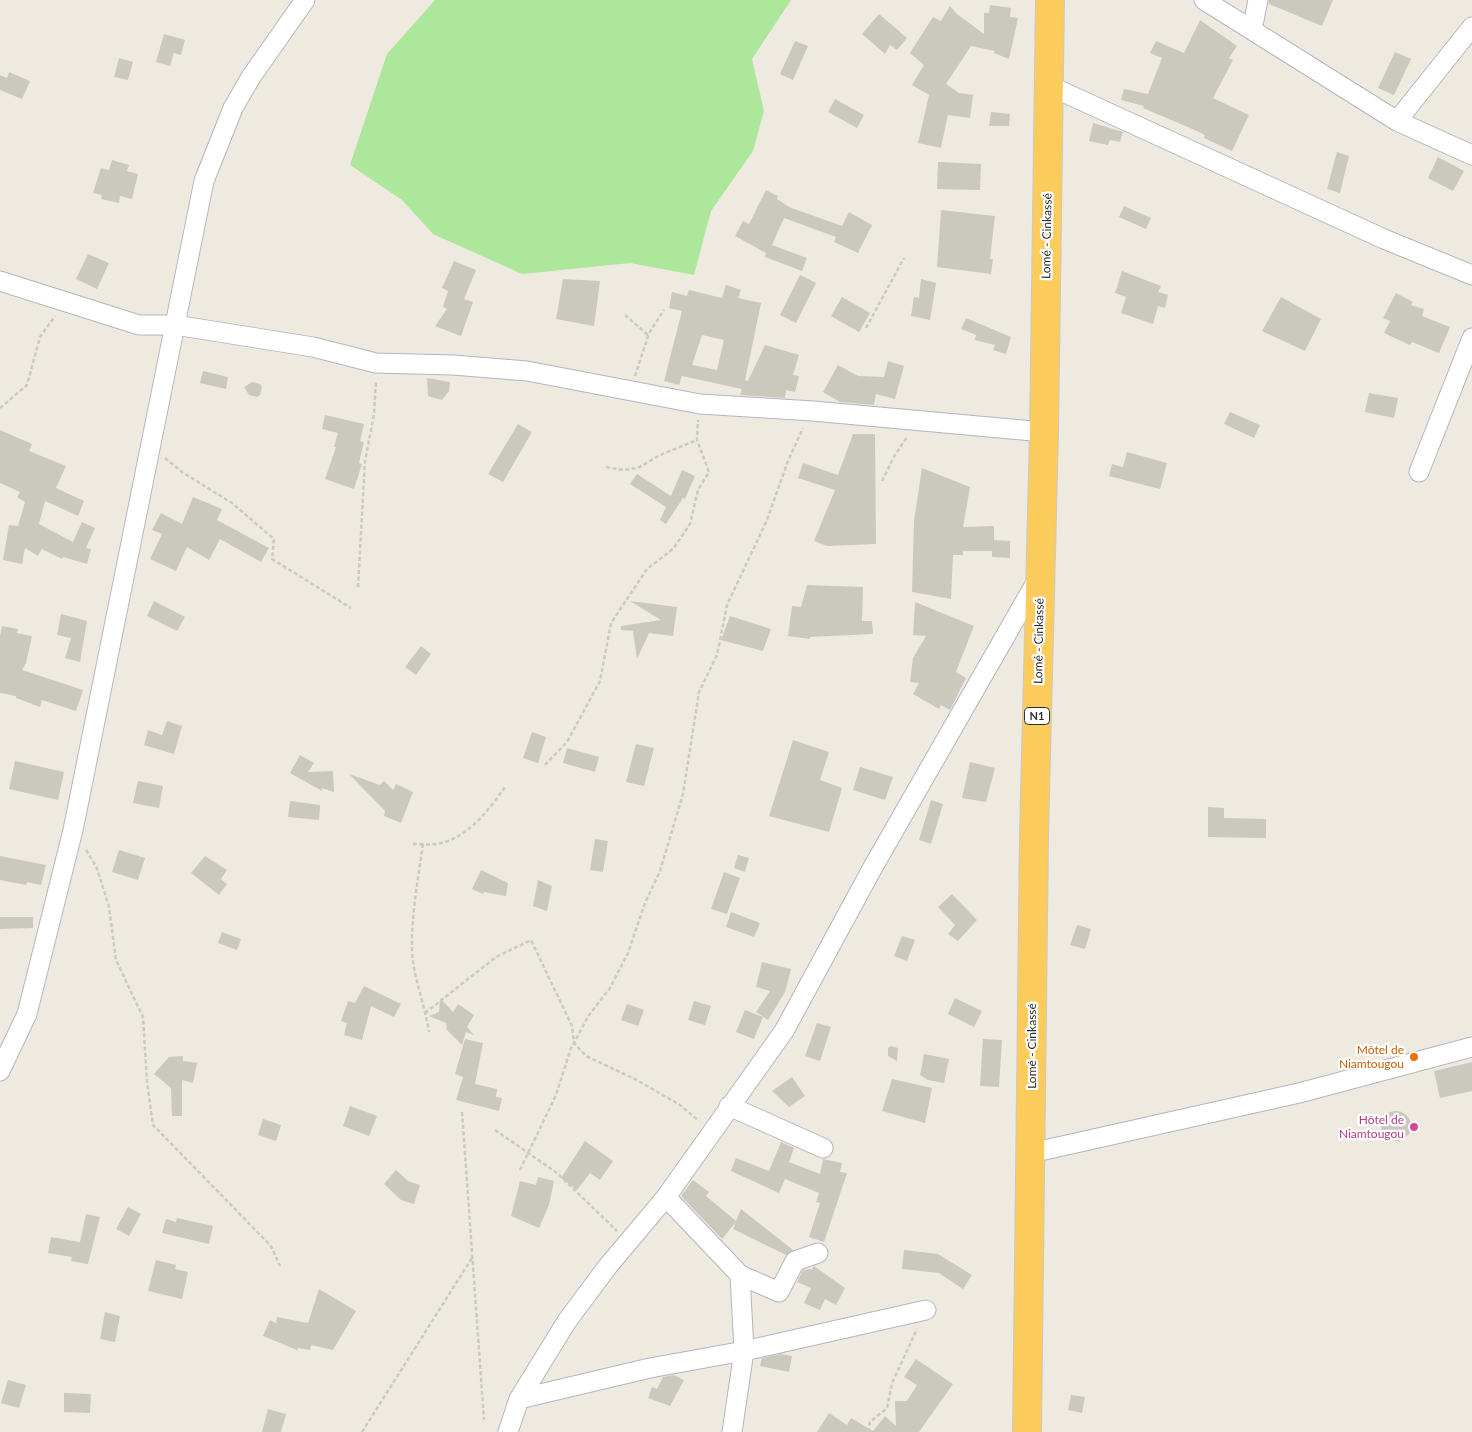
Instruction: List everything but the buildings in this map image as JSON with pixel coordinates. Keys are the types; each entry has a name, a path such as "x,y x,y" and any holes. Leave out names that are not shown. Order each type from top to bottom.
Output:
{"highway":[{"name":"Lomé - Cinkassé","path":"1027,1432 1034,835 1044,432 1050,0"}],"street":[{"path":"0,1071 27,1014 74,830 204,181 233,108 251,77 305,0"},
{"path":"1204,0 1397,121 1472,155"},
{"path":"1252,30 1258,0"},
{"path":"1397,121 1472,27"},
{"path":"1050,86 1384,239 1472,275"},
{"path":"0,281 139,325 175,324 314,347 376,363 454,365 527,371 700,404 813,411 1044,432"},
{"path":"1419,472 1472,338"},
{"path":"508,1432 519,1399 567,1321 666,1197 784,1031 873,867 1040,576"},
{"path":"1031,1153 1299,1093 1472,1047"},
{"path":"729,1106 823,1148"},
{"path":"666,1197 740,1275 779,1292 795,1261 818,1253"},
{"path":"732,1432 744,1351 740,1275"},
{"path":"519,1399 650,1368 744,1351 926,1310"}],"path":[{"path":"866,328 904,258"},
{"path":"0,408 27,385 40,337 65,302"},
{"path":"628,391 648,335 664,310"},
{"path":"625,315 648,335"},
{"path":"358,587 365,461 374,414 376,363"},
{"path":"545,765 567,742 600,681 611,623 647,568 673,549 690,524 698,490 709,472 697,440 700,404"},
{"path":"520,1170 556,1095 574,1043 589,1015 610,988 628,953 645,903 660,871 683,794 699,692 717,655 726,605 767,520 788,461 813,411"},
{"path":"882,481 895,455 918,422"},
{"path":"606,467 623,470 638,468 660,455 697,440"},
{"path":"152,447 182,472 203,483 255,521 274,539 272,559 351,608"},
{"path":"413,844 438,844 460,834 486,814 505,787"},
{"path":"74,830 98,868 109,907 116,960 143,1017 147,1082 154,1125 271,1246 280,1266"},
{"path":"423,844 413,926 412,954 418,990 429,1032"},
{"path":"425,1013 496,957 531,940 572,1026 574,1043 586,1056 635,1079 680,1105 712,1131"},
{"path":"462,1112 484,1420"},
{"path":"495,1130 557,1173 613,1228 630,1240"},
{"path":"362,1432 472,1257"},
{"path":"868,1432 870,1422 887,1408 892,1383 926,1310"}],"green space":[{"path":"435,0 791,0 752,59 764,111 753,151 711,211 694,275 630,263 522,274 433,234 402,200 350,165 387,54"}],"place":[{"name":"Môtel de Niamtougou","path":"1414,1057"},
{"name":"Hôtel de Niamtougou","path":"1414,1127"}]}
